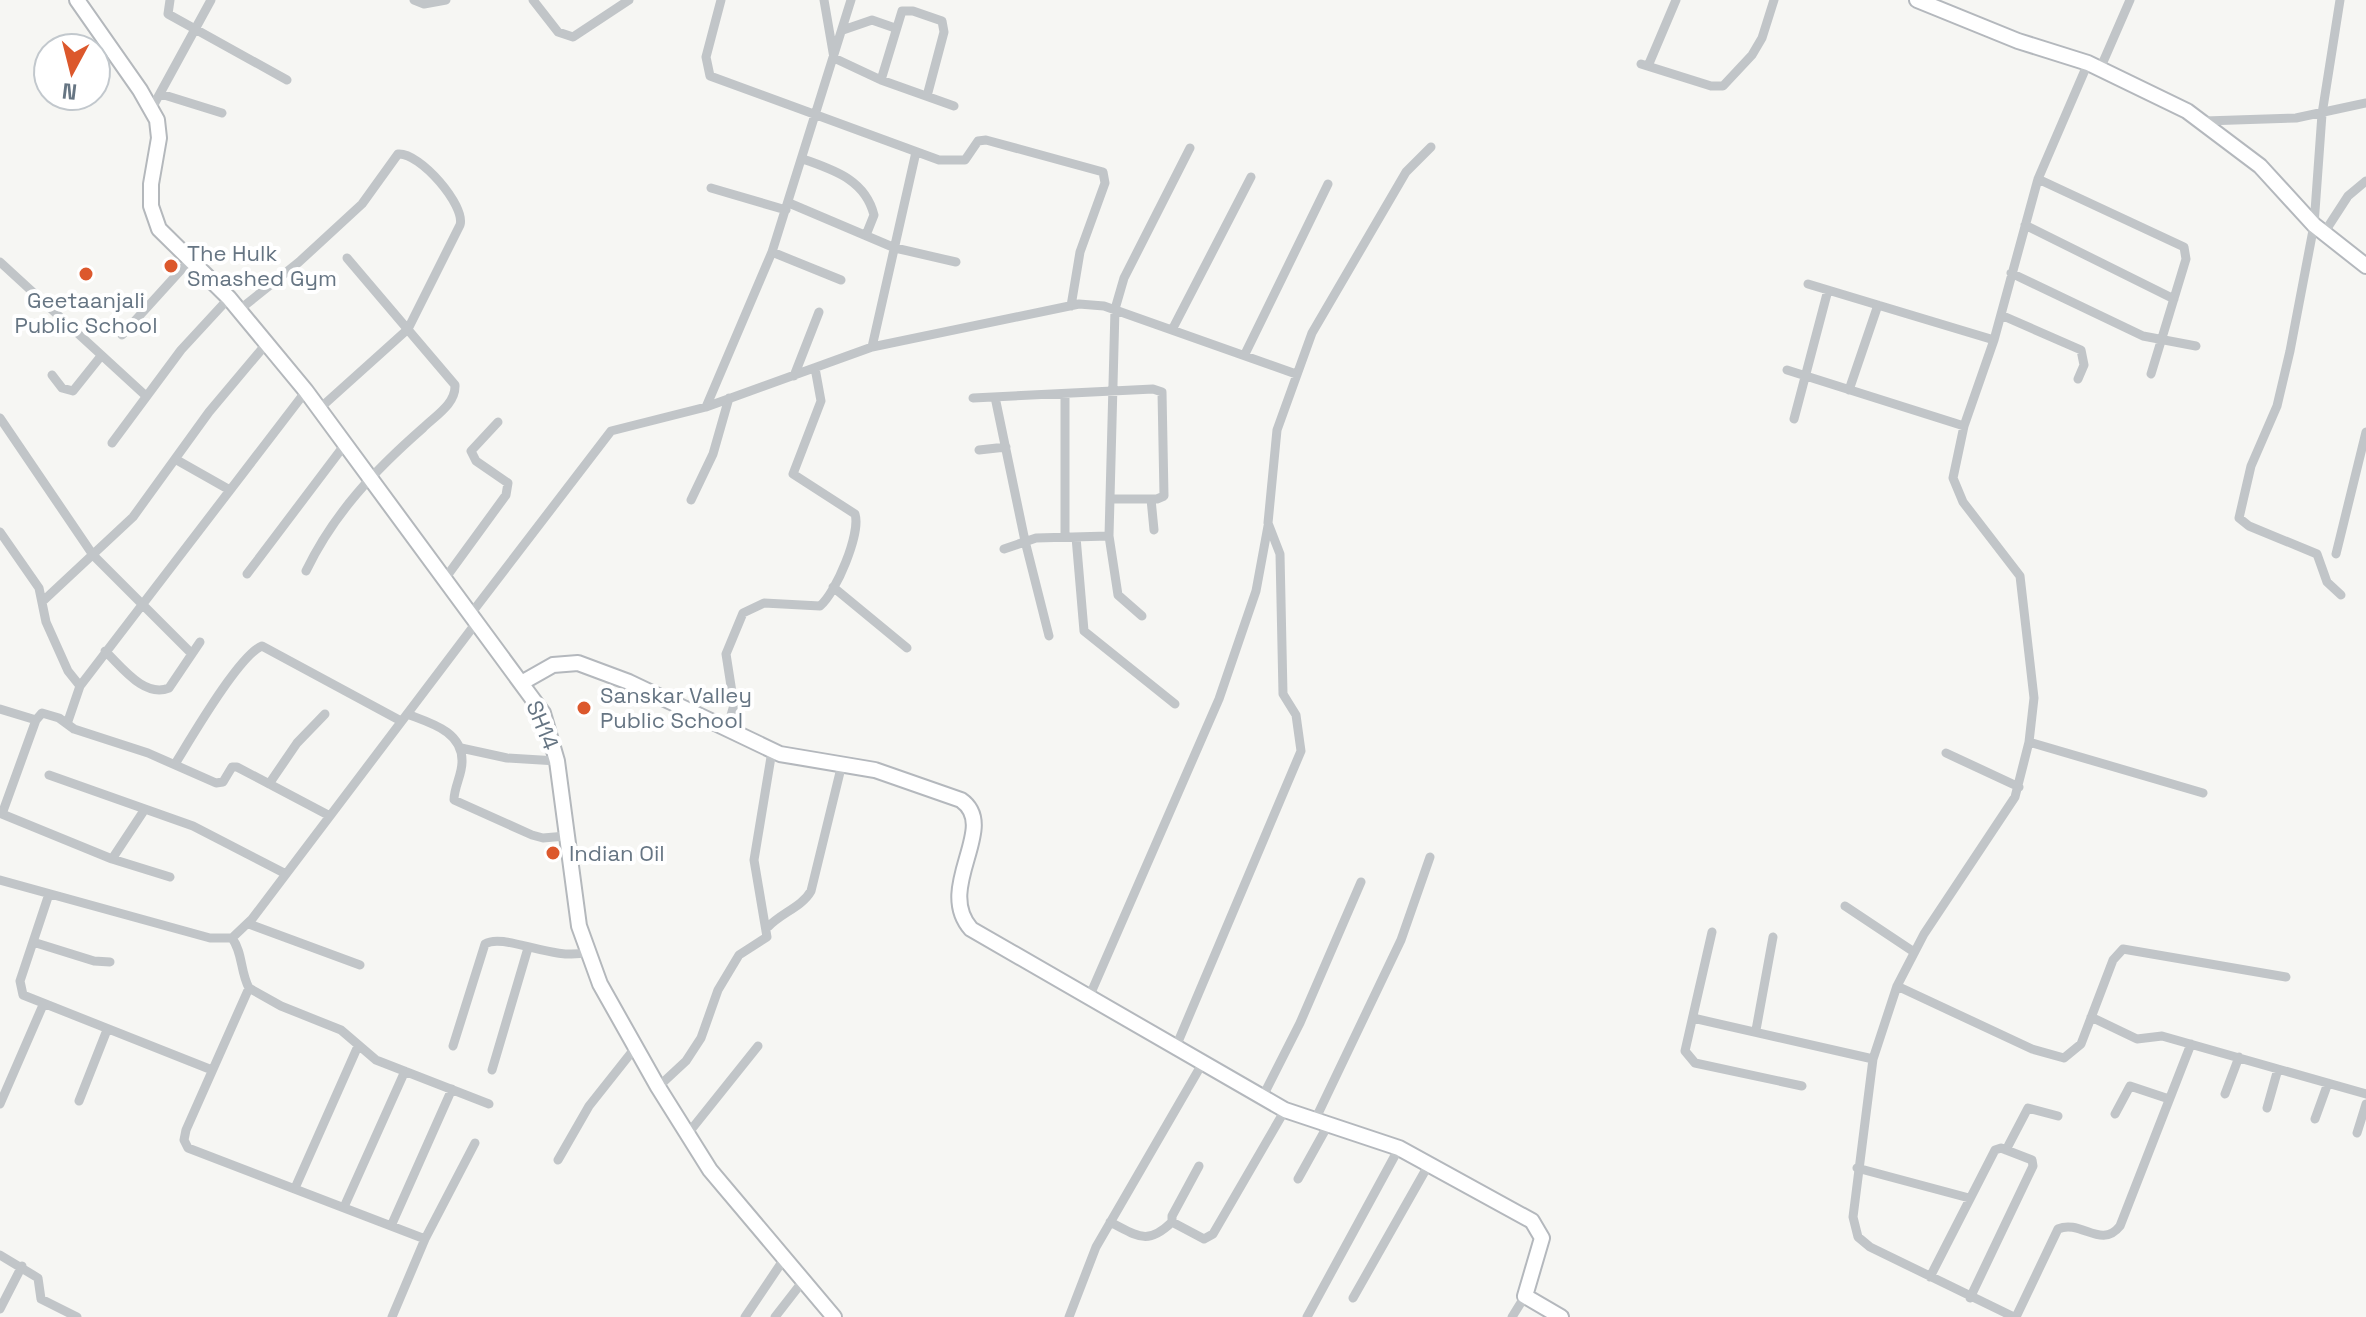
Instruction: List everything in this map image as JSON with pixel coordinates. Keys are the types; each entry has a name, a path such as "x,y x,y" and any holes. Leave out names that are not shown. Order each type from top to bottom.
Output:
{"street":[{"name":"SH14","path":"77,0 152,108 159,138 151,184 154,219 229,298 306,391 543,713 557,761 566,836 587,952 635,1048 686,1136 834,1317"},
{"path":"170,0 168,14 287,80"},
{"path":"152,108 211,0"},
{"path":"414,0 424,4 446,0"},
{"path":"534,0 558,32 573,37 629,0"},
{"path":"721,0 706,57 710,76 939,160 965,160 978,141 986,140 1103,172 1105,183 1084,239 1071,306"},
{"path":"824,0 834,58"},
{"path":"706,407 772,252 851,0"},
{"path":"1676,0 1645,65 1711,86 1723,86 1757,46 1774,0"},
{"path":"1917,0 2018,41 2094,66 2205,121 2260,166 2319,229 2366,266"},
{"path":"2130,0 2038,179 1994,340 1964,426 1953,478 1956,490 2020,576 2034,698 2029,742 2019,787 1914,952 1897,986 1873,1059 1857,1168 1853,1217 1858,1237 1970,1298 2015,1317 2058,1229 2073,1226 2104,1237 2114,1234 2120,1226 2191,1044"},
{"path":"2340,0 2322,114 2319,229 2277,406 2251,466 2239,518 2249,526 2317,554 2327,582 2341,595"},
{"path":"881,80 899,16 907,10 942,21 943,39 927,96"},
{"path":"843,30 872,20 895,28"},
{"path":"834,58 881,80 954,106"},
{"path":"161,94 222,113"},
{"path":"2205,121 2322,114 2366,103"},
{"path":"1090,995 1219,699 1256,591 1268,523 1277,430 1312,333 1406,172 1431,147"},
{"path":"1142,616 1123,601 1115,588 1109,536 1115,309 1124,278 1190,148"},
{"path":"872,347 916,152"},
{"path":"239,310 299,262 362,204 394,158 405,153 425,166 463,216 436,279 408,329 319,409"},
{"path":"803,159 848,176 865,195 874,215 866,235"},
{"path":"1173,328 1251,177"},
{"path":"2038,179 2184,247 2186,259 2151,374"},
{"path":"2319,229 2366,181"},
{"path":"1245,354 1328,184"},
{"path":"711,188 788,207 895,248 956,262"},
{"path":"2025,225 2174,299"},
{"path":"772,252 841,280"},
{"path":"306,571 328,532 370,475 442,410 455,392 455,385 347,258"},
{"path":"122,335 190,260"},
{"path":"0,262 146,396"},
{"path":"2011,273 2161,342 2196,346"},
{"path":"1808,284 1994,340"},
{"path":"1794,419 1828,290"},
{"path":"112,443 189,340 229,298"},
{"path":"1849,390 1878,305"},
{"path":"0,880 210,938 232,938 249,924 404,718 611,431 706,407 872,347 1071,306 1115,309 1296,374"},
{"path":"794,376 819,312"},
{"path":"2001,315 2081,350 2084,365 2078,379"},
{"path":"43,601 133,517 242,369 267,343"},
{"path":"52,375 62,388 73,391 101,356"},
{"path":"727,729 734,705 726,654 743,613 764,603 820,606 846,560 857,519 855,514 793,474 821,401 815,368"},
{"path":"1787,370 1964,426"},
{"path":"973,398 1159,389 1163,394 1166,491 1161,499 1110,499"},
{"path":"67,724 80,686 105,651 306,391"},
{"path":"1065,394 1070,537 1084,631 1175,704"},
{"path":"995,397 1025,541 1049,636"},
{"path":"691,500 713,454 729,398"},
{"path":"0,418 93,555 192,654"},
{"path":"444,580 506,495 508,483 476,461 471,451 498,422"},
{"path":"2336,554 2366,432"},
{"path":"247,574 346,443"},
{"path":"979,450 1006,447"},
{"path":"175,459 228,489"},
{"path":"1151,499 1154,530"},
{"path":"1175,1049 1301,751 1296,715 1283,694 1280,554 1268,523"},
{"path":"0,532 39,588 46,622 80,686"},
{"path":"1004,549 1025,541 1109,536"},
{"path":"833,587 907,648"},
{"path":"105,651 154,691 169,688 200,642"},
{"path":"175,764 209,709 248,657 262,646 404,718 448,732 461,748 462,763 454,800 532,835 543,838 566,836"},
{"path":"523,682 553,665 578,663 629,682 772,751 902,778 972,808 976,820 959,892 963,920 971,929 1285,1110 1399,1148 1532,1221 1539,1230 1541,1248 1525,1296 1512,1317"},
{"path":"0,709 36,720"},
{"path":"170,877 112,859 1,816 36,720 42,713 216,783 223,782 235,767 330,816"},
{"path":"269,784 285,758 325,714"},
{"path":"2029,742 2203,793"},
{"path":"461,748 507,758 557,761"},
{"path":"768,927 754,860 772,751"},
{"path":"1946,753 2019,787"},
{"path":"658,1087 686,1061 701,1038 718,990 739,955 745,948 763,942 768,927 781,914 805,901 811,891 842,764"},
{"path":"49,775 193,826 286,874"},
{"path":"112,859 145,809"},
{"path":"1298,1179 1401,940 1430,857"},
{"path":"1262,1098 1300,1023 1361,882"},
{"path":"49,894 19,989 31,1001 212,1070"},
{"path":"1845,906 1914,952"},
{"path":"249,924 360,965"},
{"path":"1712,932 1685,1051 1695,1063 1802,1086"},
{"path":"1756,1030 1773,937"},
{"path":"232,938 241,954 241,967 249,988 281,1006 341,1030 376,1060 489,1104"},
{"path":"453,1046 485,944 498,939 562,956 587,952"},
{"path":"33,942 94,961 110,962"},
{"path":"492,1070 528,948"},
{"path":"1897,986 2048,1056 2064,1058 2073,1053 2113,960 2123,949 2286,977"},
{"path":"249,988 186,1130 184,1140 188,1148 425,1239"},
{"path":"0,1104 43,1005"},
{"path":"2091,1017 2137,1039 2162,1036 2366,1094"},
{"path":"1693,1018 1873,1059"},
{"path":"79,1101 107,1030"},
{"path":"295,1188 358,1046"},
{"path":"686,1136 758,1046"},
{"path":"558,1160 589,1106 635,1048"},
{"path":"2225,1094 2239,1057"},
{"path":"1069,1317 1083,1272 1202,1064"},
{"path":"2267,1108 2278,1069"},
{"path":"344,1207 405,1071"},
{"path":"2315,1119 2328,1083"},
{"path":"2115,1114 2130,1086 2169,1099"},
{"path":"391,1226 452,1089"},
{"path":"2357,1133 2366,1104"},
{"path":"2006,1150 2028,1108 2058,1116"},
{"path":"1172,1222 1196,1238 1209,1238 1285,1110"},
{"path":"392,1317 425,1239 475,1143"},
{"path":"1307,1317 1399,1148"},
{"path":"1930,1277 1991,1155 1998,1149 2032,1160 2033,1166 1970,1298"},
{"path":"1353,1298 1429,1164"},
{"path":"1110,1222 1145,1238 1160,1234 1172,1222 1174,1210 1199,1166"},
{"path":"1857,1168 1969,1198"},
{"path":"0,1255 38,1278 41,1299 77,1317"},
{"path":"745,1317 784,1259"},
{"path":"0,1309 22,1266"},
{"path":"775,1317 803,1281"},
{"path":"1525,1296 1561,1317"}],"place":[{"name":"The Hulk Smashed Gym","path":"171,266"},
{"name":"Geetaanjali Public School","path":"86,274"},
{"name":"Sanskar Valley Public School","path":"584,708"},
{"name":"Indian Oil","path":"553,853"}]}
